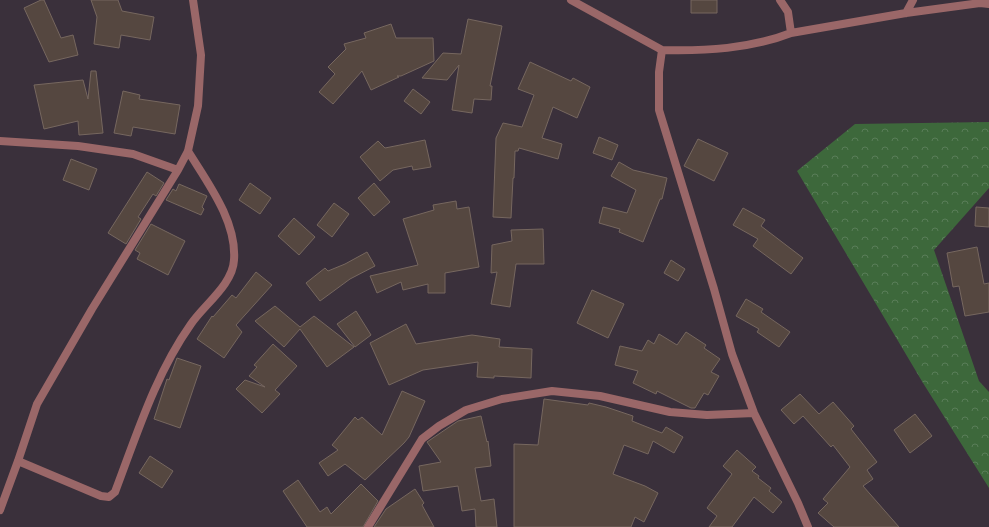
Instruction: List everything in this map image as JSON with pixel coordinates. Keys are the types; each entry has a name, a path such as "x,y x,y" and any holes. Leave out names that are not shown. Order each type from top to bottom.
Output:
{"street":[{"path":"0,510 37,404 92,309 178,170 188,151 198,106 200,55 193,0"},
{"path":"571,0 662,50 700,51 772,40 791,34 906,13 980,3 989,4"},
{"path":"780,0 788,12 791,34"},
{"path":"906,13 913,0"},
{"path":"662,50 659,72 659,110 714,289 732,354 754,413 798,503 808,527"},
{"path":"0,141 78,146 133,154 178,170"},
{"path":"18,461 101,496 109,497 115,492 148,403 165,367 191,324 230,276 234,262 234,241 220,205 188,151"},
{"path":"368,527 422,440 439,426 466,410 502,398 552,391 600,396 670,412 707,416 754,413"}],"green space":[{"path":"989,122 989,188 934,250 979,381 989,392 989,488 923,383 797,171 855,124"}],"building":[{"path":"44,0 61,38 73,35 78,55 49,62 24,8"},
{"path":"91,0 118,0 122,11 154,17 150,40 121,35 119,48 94,44 97,17"},
{"path":"691,0 717,0 717,13 691,13"},
{"path":"468,19 502,26 490,86 492,86 491,100 474,99 472,113 452,110 459,65 447,80 422,78 443,53 461,54"},
{"path":"391,24 396,38 433,38 434,61 401,76 397,76 399,77 371,90 362,71 333,104 319,92 335,74 328,67 346,49 344,44 366,38 364,33"},
{"path":"530,62 571,81 573,78 590,87 577,118 553,107 542,138 562,144 558,159 519,148 518,151 515,151 511,218 493,217 496,138 503,123 522,127 534,95 518,89"},
{"path":"91,71 96,71 103,133 79,135 78,121 44,129 34,85 83,80 88,99"},
{"path":"413,89 430,102 421,114 404,101"},
{"path":"123,91 140,95 139,99 180,105 175,134 133,127 131,136 114,133"},
{"path":"599,137 618,145 612,160 593,153"},
{"path":"698,139 728,153 714,181 684,166"},
{"path":"425,140 431,167 413,170 412,166 393,170 380,181 360,157 378,141 385,148"},
{"path":"71,159 97,169 89,190 63,180"},
{"path":"619,162 633,170 667,178 662,199 660,199 643,242 619,232 620,229 599,223 603,207 627,213 636,190 611,176"},
{"path":"147,172 164,183 156,196 153,194 138,217 141,219 126,244 108,233"},
{"path":"250,183 271,198 260,214 239,200"},
{"path":"374,183 390,202 374,216 358,198"},
{"path":"179,184 207,196 202,207 204,209 201,215 166,200 173,189 176,191"},
{"path":"456,201 457,209 469,207 479,267 445,273 445,293 428,293 428,284 403,290 401,282 377,293 370,276 418,265 403,219 434,210 433,205"},
{"path":"334,203 349,214 332,237 317,225"},
{"path":"976,207 989,208 989,227 975,226"},
{"path":"743,208 765,220 761,226 803,258 791,274 753,246 758,239 733,225"},
{"path":"294,218 315,237 299,255 278,236"},
{"path":"151,224 185,241 168,275 137,259 140,253 135,250"},
{"path":"543,229 544,264 516,264 510,307 491,304 497,272 491,273 492,245 512,241 511,230"},
{"path":"977,247 984,284 989,283 989,312 965,316 959,286 953,287 947,253"},
{"path":"367,252 375,266 350,279 320,301 306,283 325,268 328,271"},
{"path":"671,260 685,269 678,281 664,273"},
{"path":"256,272 272,285 236,325 242,332 224,358 197,339 212,316 213,317 232,295 236,298"},
{"path":"592,290 624,304 608,338 577,323"},
{"path":"746,299 763,309 761,312 790,332 779,347 757,332 759,329 736,316"},
{"path":"275,306 300,327 314,316 354,347 327,367 300,329 284,347 255,321"},
{"path":"356,311 371,335 355,347 337,324"},
{"path":"406,324 416,344 472,335 500,339 499,347 532,349 531,378 494,376 494,378 477,377 478,362 423,370 389,385 370,343"},
{"path":"686,332 706,345 704,348 720,359 711,372 719,376 708,395 704,393 695,408 691,408 657,391 656,394 633,383 638,371 615,365 620,346 642,351 648,340 654,344 659,334 677,345"},
{"path":"273,344 297,366 275,390 280,394 262,413 236,389 245,380 265,387 249,376 257,367 254,365"},
{"path":"177,358 201,366 180,428 154,419 167,379 169,380"},
{"path":"402,391 425,401 409,437 404,443 365,480 345,464 328,476 319,463 338,450 332,445 355,417 358,420 362,417 382,435"},
{"path":"800,394 819,414 833,402 854,426 851,429 877,462 867,470 873,479 863,486 899,527 834,527 818,513 828,503 823,499 850,467 833,445 831,447 803,416 794,424 781,410"},
{"path":"544,399 588,405 589,403 606,407 633,416 632,421 662,433 666,427 683,437 674,453 653,441 648,454 624,445 613,474 645,486 658,493 644,522 635,517 631,527 514,527 514,444 538,445"},
{"path":"915,414 932,436 910,453 894,430"},
{"path":"481,416 487,442 488,441 491,466 475,468 481,501 494,499 497,527 476,527 475,509 462,511 458,486 423,491 419,466 441,462 427,442 458,421"},
{"path":"737,450 756,467 752,471 759,476 758,478 771,488 769,491 782,502 773,513 754,497 732,527 709,527 717,516 707,508 732,474 723,466"},
{"path":"150,456 173,471 162,488 139,473"},
{"path":"298,480 320,512 327,507 331,514 361,484 378,501 363,527 307,527 283,491"},
{"path":"415,489 424,503 422,505 434,527 374,527 386,509"}]}
